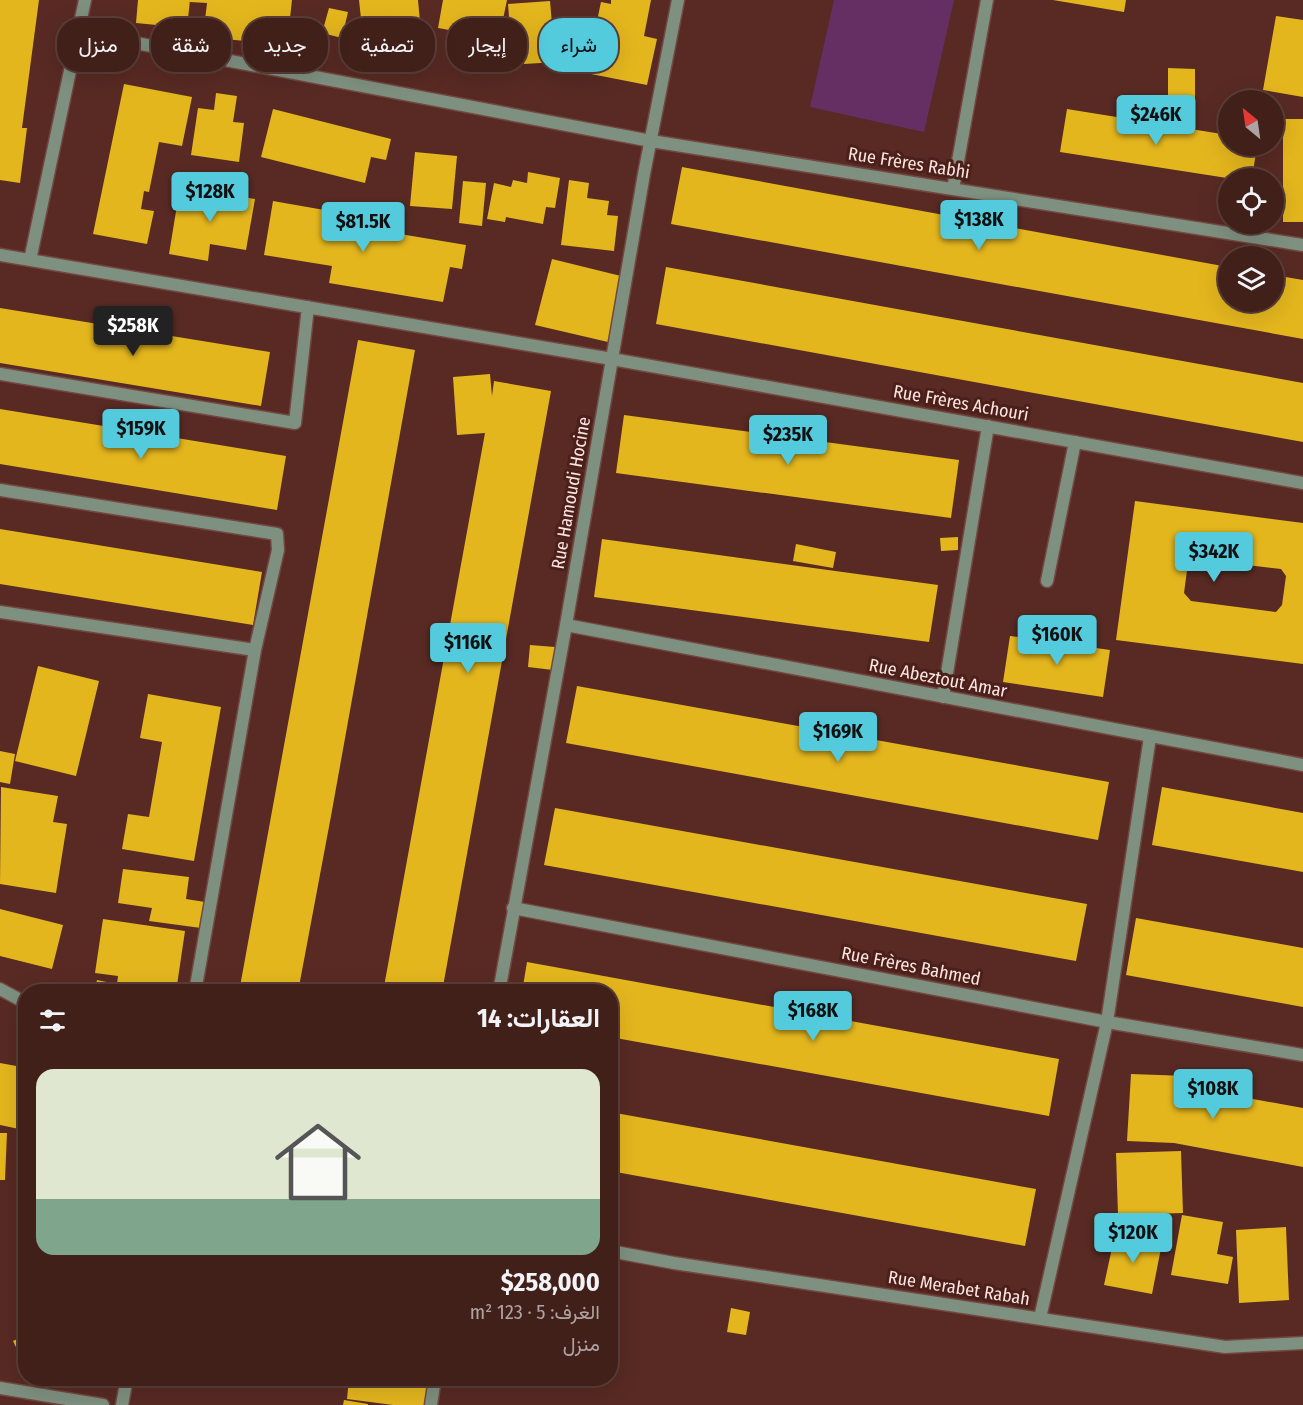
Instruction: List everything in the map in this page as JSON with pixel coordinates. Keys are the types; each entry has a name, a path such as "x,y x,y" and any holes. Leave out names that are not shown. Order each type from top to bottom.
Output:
{"street":[{"path":"82,18 86,0"},
{"name":"Rue Hamoudi Hocine","path":"500,984 678,0"},
{"path":"953,189 987,0"},
{"name":"Rue Frères Rabhi","path":"139,44 651,141 1303,244"},
{"path":"30,260 70,72"},
{"name":"Rue Frères Achouri","path":"0,255 612,359 1303,483"},
{"path":"0,374 295,423 308,307"},
{"path":"944,697 988,426"},
{"path":"1047,581 1075,441"},
{"path":"0,490 277,534 278,550 255,650 196,984"},
{"path":"0,612 255,650"},
{"name":"Rue Abeztout Amar","path":"566,625 1303,765"},
{"path":"1040,1318 1107,1022 1150,737"},
{"name":"Rue Frères Bahmed","path":"513,908 1107,1022 1303,1055"},
{"path":"0,989 18,999"},
{"name":"Rue Merabet Rabah","path":"618,1252 1225,1347 1303,1344"},
{"path":"122,1405 126,1386"},
{"path":"431,1405 434,1386"},
{"path":"0,1388 103,1405"}],"shaded area":[{"path":"834,0 954,0 924,132 810,107"}],"building":[{"path":"0,0 39,0 22,128 27,128 20,183 0,180"},
{"path":"138,0 190,0 188,18 151,18 151,24 139,23 139,18 136,18"},
{"path":"190,0 292,0 290,18 243,18 243,41 231,40 231,18 205,18 207,3 190,2"},
{"path":"359,0 418,0 420,18 361,18"},
{"path":"443,0 507,0 503,18 447,18 447,30 438,28"},
{"path":"611,0 651,0 644,36 657,39 647,85 586,73 618,72 618,18 598,18 601,2 611,4"},
{"path":"1053,0 1126,0 1124,12"},
{"path":"550,1 551,18 539,18 539,63 527,64 527,18 509,18 508,4"},
{"path":"329,8 348,12 347,18 340,18 340,38 328,34 326,18"},
{"path":"1276,16 1303,20 1303,97 1284,94 1284,90 1263,90"},
{"path":"1168,68 1195,69 1195,100 1168,99"},
{"path":"124,84 192,97 182,146 159,142 149,192 144,191 141,209 154,211 147,244 93,234"},
{"path":"216,93 237,96 233,122 244,123 239,162 191,155 198,108 214,110"},
{"path":"273,109 391,139 386,160 371,157 365,183 261,157"},
{"path":"1067,109 1218,133 1218,156 1255,156 1254,168 1218,168 1218,177 1060,152"},
{"path":"1284,119 1303,119 1303,222 1284,222"},
{"path":"415,152 457,156 452,209 410,206"},
{"path":"682,167 1218,265 1218,312 1284,312 1284,277 1303,280 1303,339 671,224"},
{"path":"528,172 560,178 555,208 546,207 543,224 506,217 505,222 487,219 494,183 511,187 513,180 527,183"},
{"path":"569,180 589,183 587,198 609,201 607,215 618,216 614,251 561,245"},
{"path":"463,181 486,183 482,226 459,223"},
{"path":"180,187 255,199 246,250 210,244 208,261 169,254"},
{"path":"273,201 330,211 328,222 466,245 462,269 450,267 443,302 329,283 332,266 264,255"},
{"path":"552,259 625,277 608,342 535,325"},
{"path":"666,267 1303,383 1303,442 656,324"},
{"path":"0,308 270,352 261,406 0,363"},
{"path":"358,340 415,350 300,984 240,984"},
{"path":"490,374 492,396 494,381 551,391 443,984 384,984 485,433 457,435 453,377"},
{"path":"0,409 286,456 277,510 0,464"},
{"path":"624,415 959,460 951,518 616,473"},
{"path":"1135,501 1303,523 1303,664 1116,640","holes":["1196,559 1281,569 1286,576 1282,605 1276,612 1191,601 1184,593 1188,563"]},
{"path":"0,529 262,572 253,625 0,584"},
{"path":"958,537 958,550 941,551 940,538"},
{"path":"602,539 938,585 929,642 594,597"},
{"path":"796,544 836,552 833,568 793,561"},
{"path":"1010,636 1110,650 1103,697 1003,682"},
{"path":"530,645 555,647 553,670 528,667"},
{"path":"38,666 99,681 76,776 15,761"},
{"path":"577,686 1109,782 1098,840 566,743"},
{"path":"148,694 221,707 194,861 122,849 128,814 149,817 162,742 140,738"},
{"path":"0,751 15,754 10,784 0,782"},
{"path":"1,787 58,796 53,822 67,824 56,893 0,884"},
{"path":"1162,787 1303,813 1303,872 1152,845"},
{"path":"555,808 1087,904 1076,961 544,865"},
{"path":"123,869 189,877 186,899 205,902 201,928 149,921 152,908 118,903"},
{"path":"0,909 63,925 52,969 0,956"},
{"path":"1136,918 1303,948 1303,1007 1126,975"},
{"path":"103,919 185,931 177,984 117,984 118,976 95,973"},
{"path":"527,962 1059,1059 1049,1116 618,1038 618,984 523,984"},
{"path":"97,980 116,984 96,984"},
{"path":"0,1063 18,1066 18,1129 0,1125"},
{"path":"1131,1074 1187,1076 1187,1087 1303,1108 1303,1167 1174,1143 1127,1141"},
{"path":"618,1113 1036,1189 1025,1246 618,1172"},
{"path":"0,1133 7,1133 5,1180 0,1180"},
{"path":"1181,1151 1183,1213 1118,1215 1116,1153"},
{"path":"1182,1215 1223,1222 1217,1254 1233,1257 1228,1284 1171,1275"},
{"path":"1286,1227 1289,1300 1239,1303 1236,1230"},
{"path":"1115,1234 1162,1243 1152,1294 1104,1285"},
{"path":"731,1308 750,1312 746,1335 727,1332"},
{"path":"18,1339 18,1351 13,1341"},
{"path":"348,1386 428,1386 425,1405 393,1405 347,1399"},
{"path":"344,1400 368,1404 368,1405 343,1405"}]}
